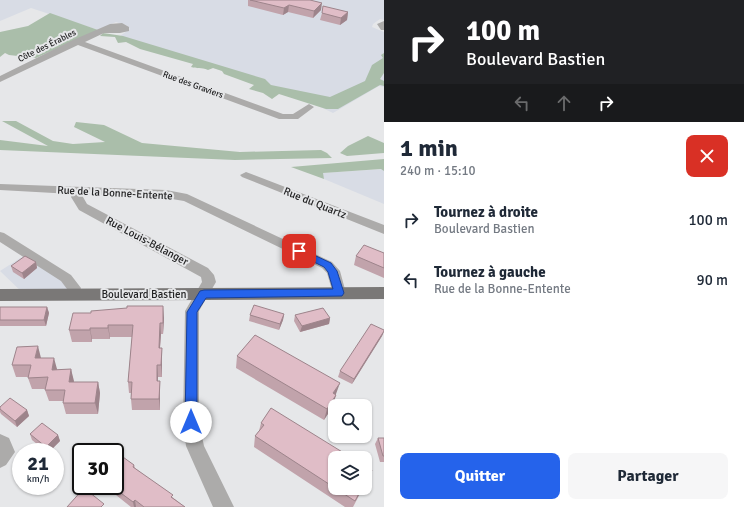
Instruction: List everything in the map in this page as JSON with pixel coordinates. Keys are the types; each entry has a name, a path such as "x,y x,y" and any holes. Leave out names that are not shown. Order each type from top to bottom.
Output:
{"main road":[{"name":"Boulevard Bastien","path":"0,295 384,293"}],"street":[{"path":"384,22 381,24 384,28"},
{"name":"Côte des Érables","path":"0,79 76,42 103,31"},
{"name":"Rue des Graviers","path":"76,42 282,117 294,117 308,108"},
{"name":"Rue du Quartz","path":"246,175 384,230"},
{"name":"Rue de la Bonne-Entente","path":"0,187 166,194 187,198 327,265 333,271 339,293"},
{"name":"Rue Louis-Bélanger","path":"78,191 77,197 83,207 203,271 207,275 209,282 204,294"},
{"path":"0,236 66,278 74,288 72,294"},
{"path":"204,294 192,312 191,422 195,446 220,502 224,507"}],"shaded area":[{"path":"0,0 384,0 384,20 380,19 373,24 372,27 384,32 384,87 379,86 333,113 300,97 124,38 120,36 130,29 126,25 116,22 98,30 31,8 0,21"},
{"path":"384,169 384,204 324,179 322,173"},
{"path":"28,253 74,288 25,295 0,271"}],"green space":[{"path":"50,13 98,30 36,58 9,55 5,53 0,57 0,32 28,26"},
{"path":"103,33 123,36 265,79 271,85 330,97 365,81 372,65 383,58 381,55 384,53 384,73 380,79 384,81 384,86 380,85 338,109 326,109 279,94 272,99 263,93 249,89 254,85 224,74 222,71 213,68 208,70 191,67 193,64 140,49 126,42 118,43 115,37 100,36"},
{"path":"2,121 16,121 53,141 73,144 105,142 74,127 76,122 104,125 142,143 240,152 321,150 332,158 235,160 0,150 0,140 48,146"},
{"path":"368,136 384,143 384,153 347,156 340,153 348,146"},
{"path":"384,159 384,171 381,169 323,173 324,179 291,167"}],"building":[{"path":"250,0 310,0 322,3 314,11 289,5 284,8"},
{"path":"323,6 348,12 341,18 322,13"},
{"path":"364,245 384,253 384,268 356,256"},
{"path":"25,256 36,262 22,273 11,266"},
{"path":"254,305 284,314 280,324 250,315"},
{"path":"127,306 163,306 163,323 160,323 159,348 162,348 161,365 157,365 157,381 160,381 159,399 131,399 132,382 128,382 133,325 108,325 108,328 69,330 73,313 91,313 91,311 127,308"},
{"path":"0,307 47,307 44,320 0,320"},
{"path":"323,308 330,318 302,326 295,315"},
{"path":"371,324 384,331 354,379 340,371"},
{"path":"255,335 340,383 333,393 336,395 333,399 328,399 327,409 237,356"},
{"path":"38,346 35,358 54,358 52,370 71,369 69,382 98,382 95,403 63,403 65,390 45,390 48,377 28,378 31,365 12,365 17,347"},
{"path":"10,398 27,410 15,421 0,409 0,407"},
{"path":"271,408 341,451 328,451 328,483 255,436 264,425 261,423"},
{"path":"42,423 58,435 50,443 41,443 30,434"},
{"path":"378,438 384,438 384,456 383,456"},
{"path":"124,458 134,465 133,467 173,495 171,497 185,507 144,507 135,500 133,502 124,495"},
{"path":"78,495 93,495 104,504 101,507 67,507"},
{"path":"346,495 358,495 355,501"}],"route":[{"path":"191,422 192,312 204,294 339,293 333,271 327,265 299,251"}]}
